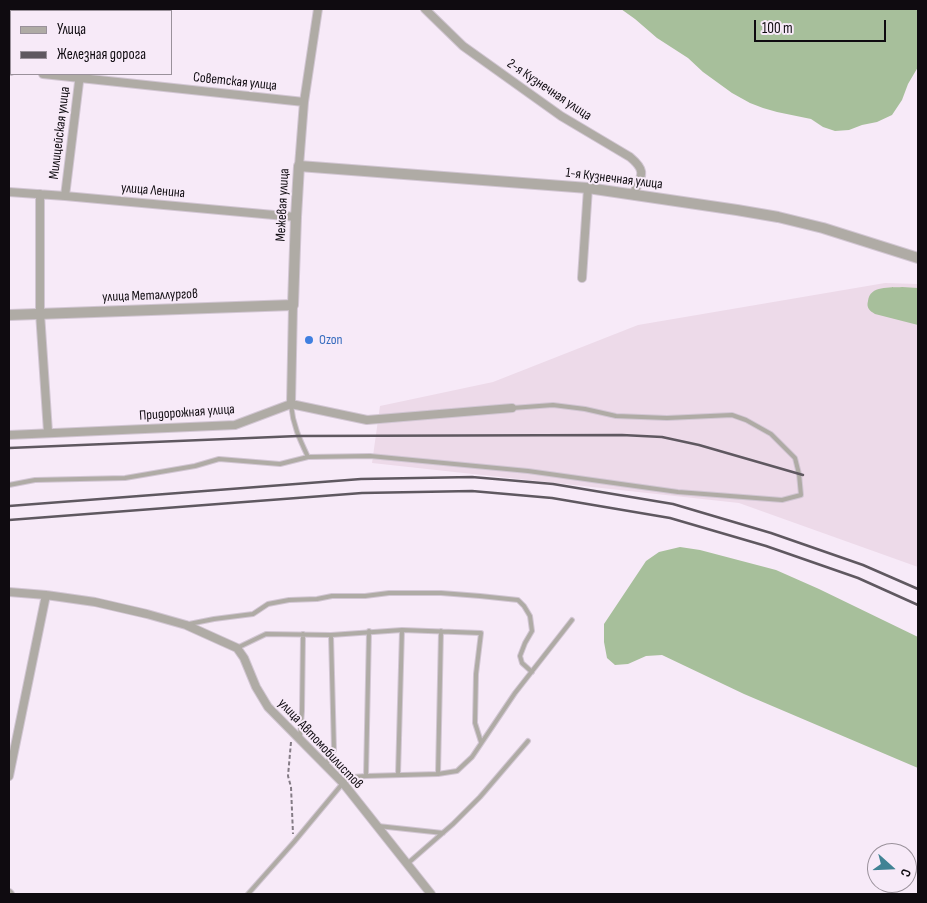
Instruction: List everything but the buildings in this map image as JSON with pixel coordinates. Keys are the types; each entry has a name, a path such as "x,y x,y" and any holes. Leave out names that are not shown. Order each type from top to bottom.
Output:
{"street":[{"name":"Межевая улица","path":"290,404 299,166 304,102 318,9"},
{"name":"2-я Кузнечная улица","path":"425,9 463,46 561,116 630,157 638,164 642,175 633,195"},
{"name":"Советская улица","path":"62,75 304,102"},
{"name":"Милицейская улица","path":"65,196 80,76"},
{"name":"1-я Кузнечная улица","path":"299,166 588,188 737,210 778,217 823,228 918,258"},
{"path":"582,278 588,188"},
{"name":"улица Ленина","path":"9,192 296,217"},
{"path":"40,194 40,314 48,432"},
{"name":"улица Металлургов","path":"9,315 293,305"},
{"path":"290,404 367,420 512,408"},
{"name":"Придорожная улица","path":"9,434 235,425 290,404"},
{"path":"9,592 46,594 95,602 147,614 186,625 238,648"},
{"path":"9,776 46,594"},
{"name":"улица Автомобилистов","path":"238,648 256,687 268,707 343,784 431,894"}],"lane":[{"path":"290,404 298,436 308,457"},
{"path":"9,485 35,480 125,478 195,466 219,459 280,464 308,457 370,456 528,471 678,492 782,500 801,495 795,458 771,434 746,420 732,415 650,418 616,416 554,405 512,408"},
{"path":"186,625 253,614 268,604 332,596 441,593 518,600 530,616 532,631 520,656 522,663 532,672"},
{"path":"248,894 343,784 344,780 353,777 438,774 457,771 472,757 515,692 572,620"},
{"path":"238,648 266,634 331,635 402,630 481,633 476,674 475,724 481,742"},
{"path":"398,775 402,630"},
{"path":"366,776 369,631"},
{"path":"438,774 441,631"},
{"path":"299,739 302,711 303,634"},
{"path":"324,765 334,750 331,635"},
{"path":"407,864 443,833 480,797 528,741"},
{"path":"376,826 443,833"}],"path":[{"path":"292,732 288,776 291,787 294,842"}],"shaded area":[{"path":"885,283 918,284 918,567 739,503 372,463 380,406 493,382 638,325"}],"green space":[{"path":"621,9 918,9 918,67 908,84 902,100 892,115 877,122 849,130 835,131 823,127 811,119 763,108 732,93"},
{"path":"881,288 918,288 918,325 875,314 868,307 868,301 872,292"},
{"path":"680,547 700,550 776,570 918,637 918,768 744,694 662,655 646,656 628,664 615,665 607,658 604,642 604,624 646,561 659,552"}],"railway":[{"path":"9,448 298,436 622,435 662,437 699,445 803,475"},
{"path":"9,506 361,479 472,477 553,484 673,504 771,533 863,565 918,589"},
{"path":"9,520 362,493 472,491 552,498 670,518 766,546 858,578 918,605"}],"place":[{"name":"Ozon","path":"309,340"}]}
